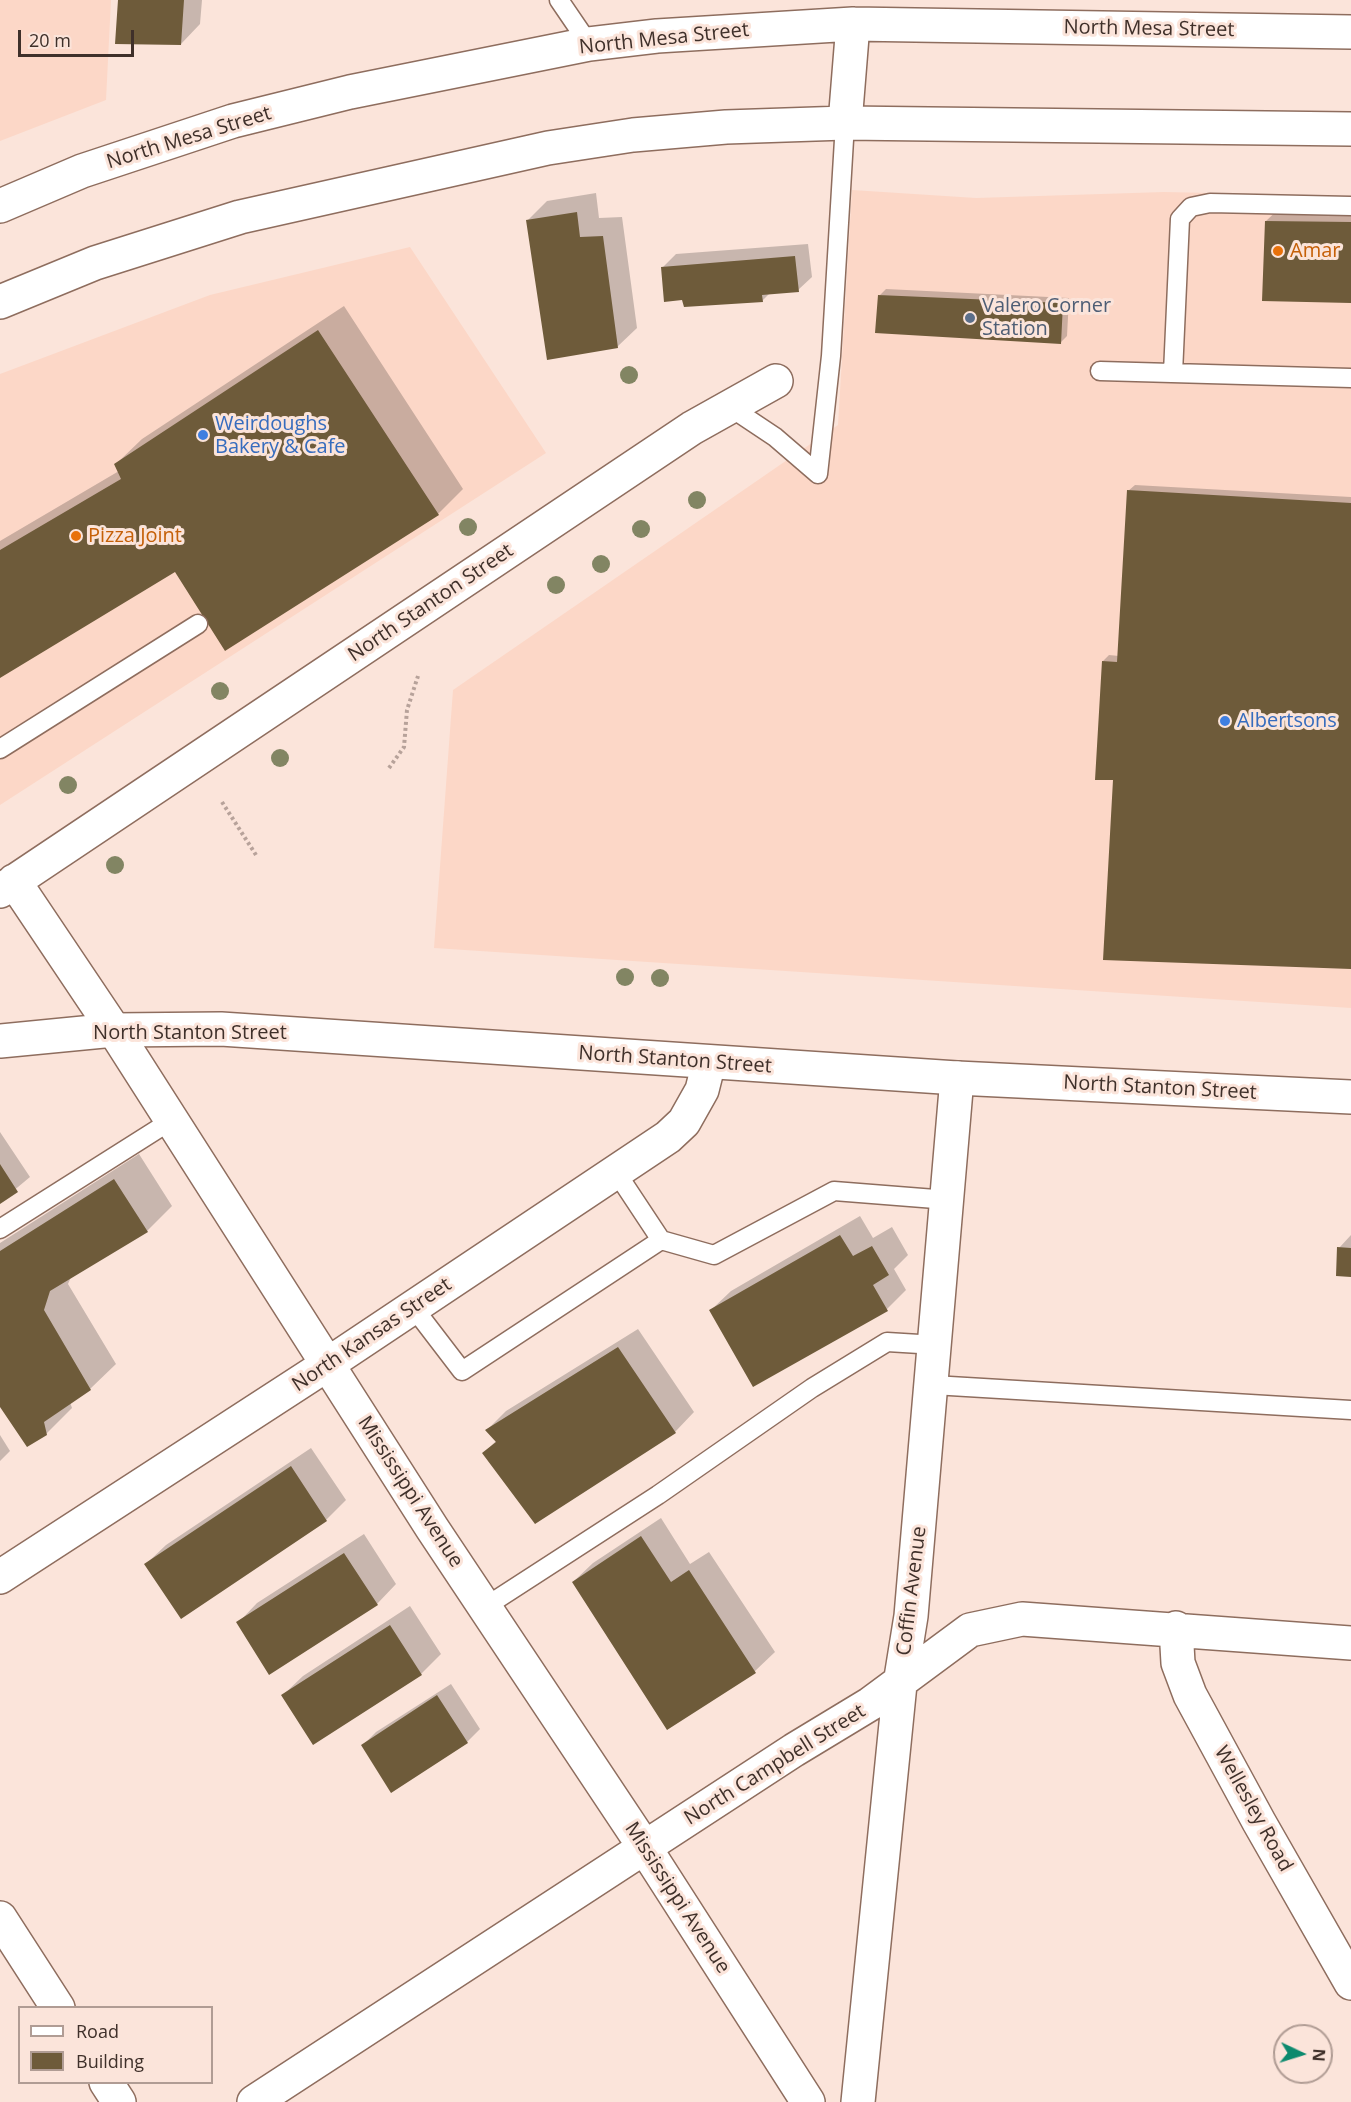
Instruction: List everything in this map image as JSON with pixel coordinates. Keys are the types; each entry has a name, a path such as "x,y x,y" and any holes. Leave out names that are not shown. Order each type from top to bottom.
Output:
{"street":[{"name":"North Mesa Street","path":"0,206 82,171 233,121 350,92 589,44 657,36 853,24 1351,32"},
{"path":"845,123 853,24"},
{"path":"0,302 95,263 240,217 548,148 633,135 726,127 845,123 1351,129"},
{"name":"North Stanton Street","path":"7,886 692,428 776,381"},
{"name":"Mississippi Avenue","path":"7,886 114,1030 485,1607 645,1848 798,2098"},
{"name":"North Stanton Street","path":"0,1041 114,1030 254,1031 957,1078 1351,1097"},
{"name":"North Kansas Street","path":"0,1577 328,1364 668,1137 684,1122 702,1090 710,1062"},
{"name":"Coffin Avenue","path":"858,2102 900,1684 911,1616 933,1385 957,1078"},
{"name":"North Campbell Street","path":"254,2102 900,1684 970,1630 1022,1619 1351,1642"},
{"name":"Wellesley Road","path":"1176,1628 1178,1663 1190,1695 1351,1983"},
{"path":"0,1918 57,2006"},
{"path":"107,2084 119,2102"}],"lane":[{"path":"560,0 589,44"},
{"path":"730,407 775,437 818,474 831,356 845,123"},
{"path":"1173,373 1180,219 1191,207 1210,203 1351,207"},
{"path":"1100,371 1351,378"},
{"path":"0,749 198,624"},
{"path":"0,1229 172,1120"},
{"path":"616,1172 661,1240 714,1255 834,1191 948,1200"},
{"path":"413,1307 462,1371 661,1240"},
{"path":"485,1607 658,1495 813,1388 887,1342 936,1345"},
{"path":"933,1385 1351,1410"}],"path":[{"path":"389,768 404,747 407,710 418,676"},
{"path":"222,802 256,855"}],"shaded area":[{"path":"0,0 111,0 106,100 0,141"},
{"path":"852,190 976,198 1164,192 1351,196 1351,1008 434,948 453,690 838,425"},
{"path":"410,247 546,453 0,805 0,374 210,295"}],"building":[{"path":"118,0 184,0 181,45 115,44"},
{"path":"577,212 580,237 603,236 618,348 547,360 526,220"},
{"path":"1265,221 1351,222 1351,303 1262,301"},
{"path":"795,256 799,292 762,295 763,302 684,307 682,300 664,302 661,267"},
{"name":"Valero Corner Station","path":"878,295 1063,303 1061,344 875,333"},
{"path":"318,330 439,515 225,651 175,572 0,678 0,550 121,479 114,464"},
{"name":"Albertsons","path":"1127,490 1351,503 1351,969 1103,960 1113,780 1095,780 1102,661 1117,662"},
{"path":"0,1164 18,1192 0,1204"},
{"path":"114,1179 148,1232 50,1291 44,1310 91,1390 44,1422 47,1435 27,1447 0,1407 0,1251"},
{"path":"840,1235 853,1256 872,1246 889,1275 873,1285 888,1311 753,1387 709,1310"},
{"path":"1337,1247 1351,1248 1351,1277 1336,1276"},
{"path":"618,1347 676,1433 535,1524 482,1453 496,1442 485,1430"},
{"path":"291,1466 327,1521 181,1619 144,1564"},
{"path":"641,1536 671,1582 689,1570 756,1673 667,1730 572,1582"},
{"path":"344,1553 378,1605 269,1675 236,1622"},
{"path":"390,1625 422,1675 313,1745 281,1695"},
{"path":"437,1695 468,1743 391,1793 361,1745"}],"place":[{"name":"Amar","path":"1278,251"},
{"name":"Valero Corner Station","path":"970,318"},
{"name":"Weirdoughs Bakery & Cafe","path":"203,435"},
{"name":"Pizza Joint","path":"76,536"},
{"name":"Albertsons","path":"1225,721"}]}
